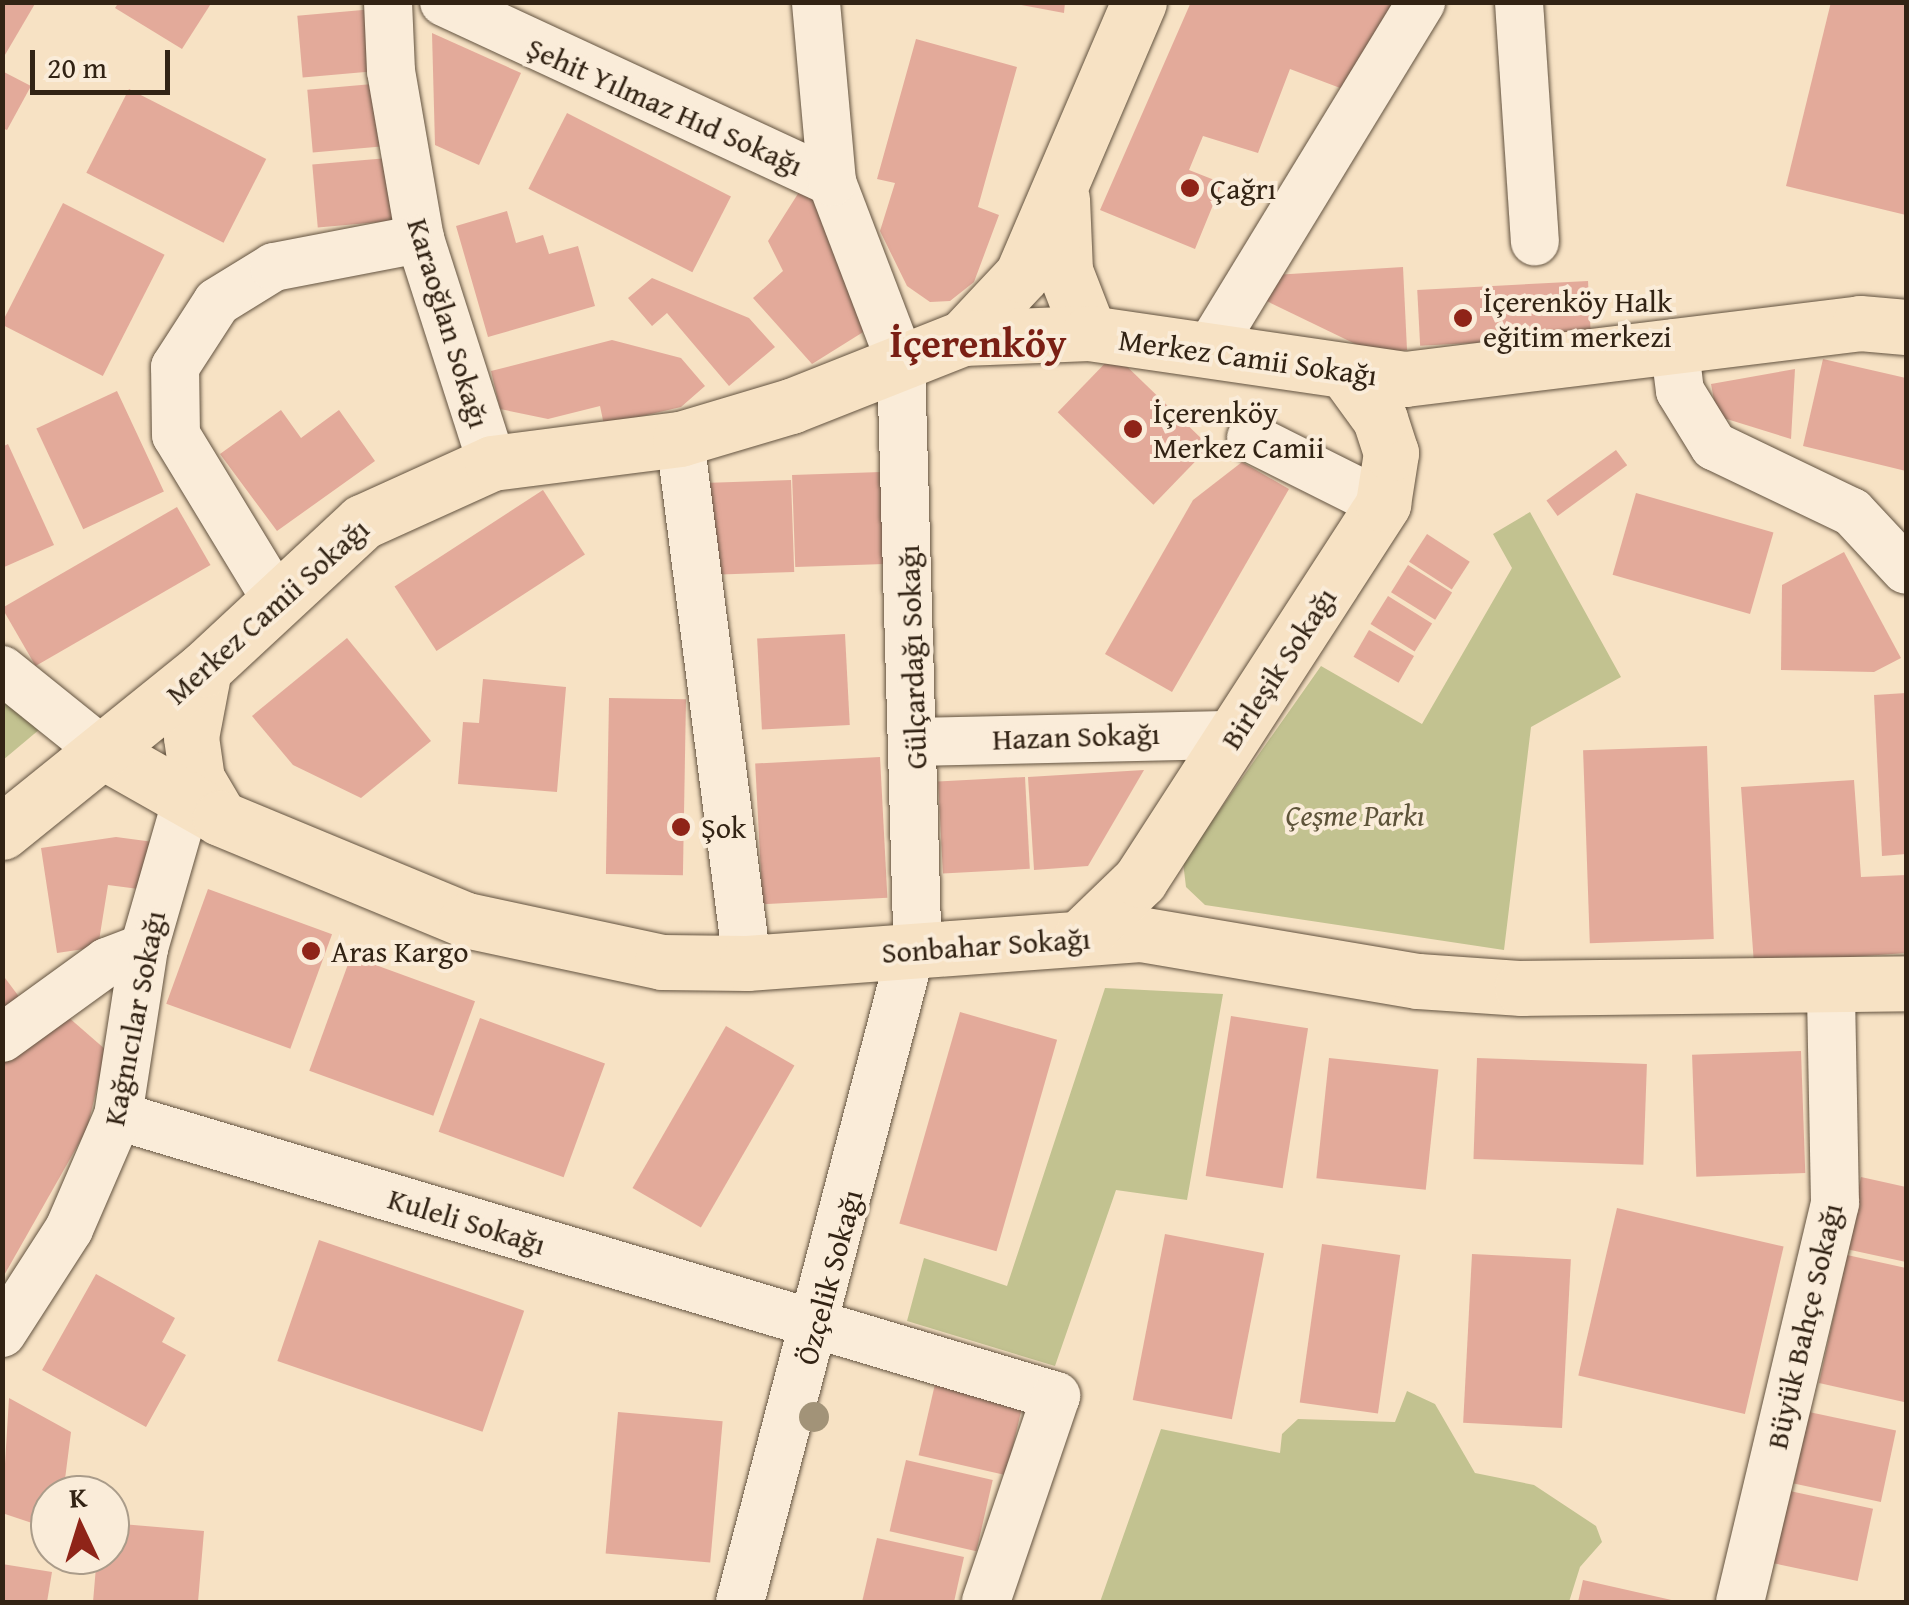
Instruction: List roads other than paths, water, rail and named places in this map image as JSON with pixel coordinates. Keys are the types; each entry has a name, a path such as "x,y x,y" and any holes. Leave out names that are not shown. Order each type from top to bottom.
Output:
{"main road":[{"path":"963,338 1004,300 1062,196 1139,2"},
{"path":"1062,196 1065,270 1089,333"},
{"name":"Merkez Camii Sokağı","path":"2,832 204,669 362,522 492,464 680,438 963,338 1089,333 1348,375 1465,376 1674,343 1860,322 1906,327"},
{"name":"Birleşik Sokağı","path":"1082,937 1123,905 1382,504 1392,454 1380,419 1348,375"},
{"path":"203,808 191,737 204,669"},
{"name":"Sonbahar Sokağı","path":"104,752 203,808 466,920 662,962 747,963 1082,937 1180,936 1418,981 1522,988 1906,983"}],"street":[{"name":"Karaoğlan Sokağı","path":"388,2 390,71 420,239 492,464"},
{"name":"Şehit Yılmaz Hıd Sokağı","path":"444,2 832,182"},
{"name":"Gülçardağı Sokağı","path":"816,2 832,182 901,363 916,742 915,951"},
{"path":"1206,352 1421,2"},
{"path":"1519,2 1535,241"},
{"path":"277,601 176,435 175,367 216,302 274,268 420,239"},
{"path":"1674,343 1680,391 1714,446 1852,512 1906,570"},
{"path":"680,438 747,963"},
{"path":"1251,438 1382,504"},
{"path":"2,670 104,752"},
{"name":"Hazan Sokağı","path":"916,742 1235,735"},
{"name":"Kağnıcılar Sokağı","path":"5,1321 69,1228 118,1116 144,948 203,808"},
{"path":"2,1038 107,962 144,948"},
{"name":"Özçelik Sokağı","path":"740,1602 915,951"},
{"name":"Büyük Bahçe Sokağı","path":"1740,1602 1836,1203 1831,985"},
{"name":"Kuleli Sokağı","path":"118,1116 1056,1396 986,1602"}],"place":[{"name":"Çağrı","path":"1190,188"},
{"name":"İçerenköy Halk eğitim merkezi","path":"1463,318"},
{"name":"İçerenköy Merkez Camii","path":"1133,429"},
{"name":"Şok","path":"681,827"},
{"name":"Aras Kargo","path":"311,951"}],"district":[{"name":"İçerenköy","path":"978,343"}],"park label":[{"name":"Çeşme Parkı","path":"1355,815"}]}
